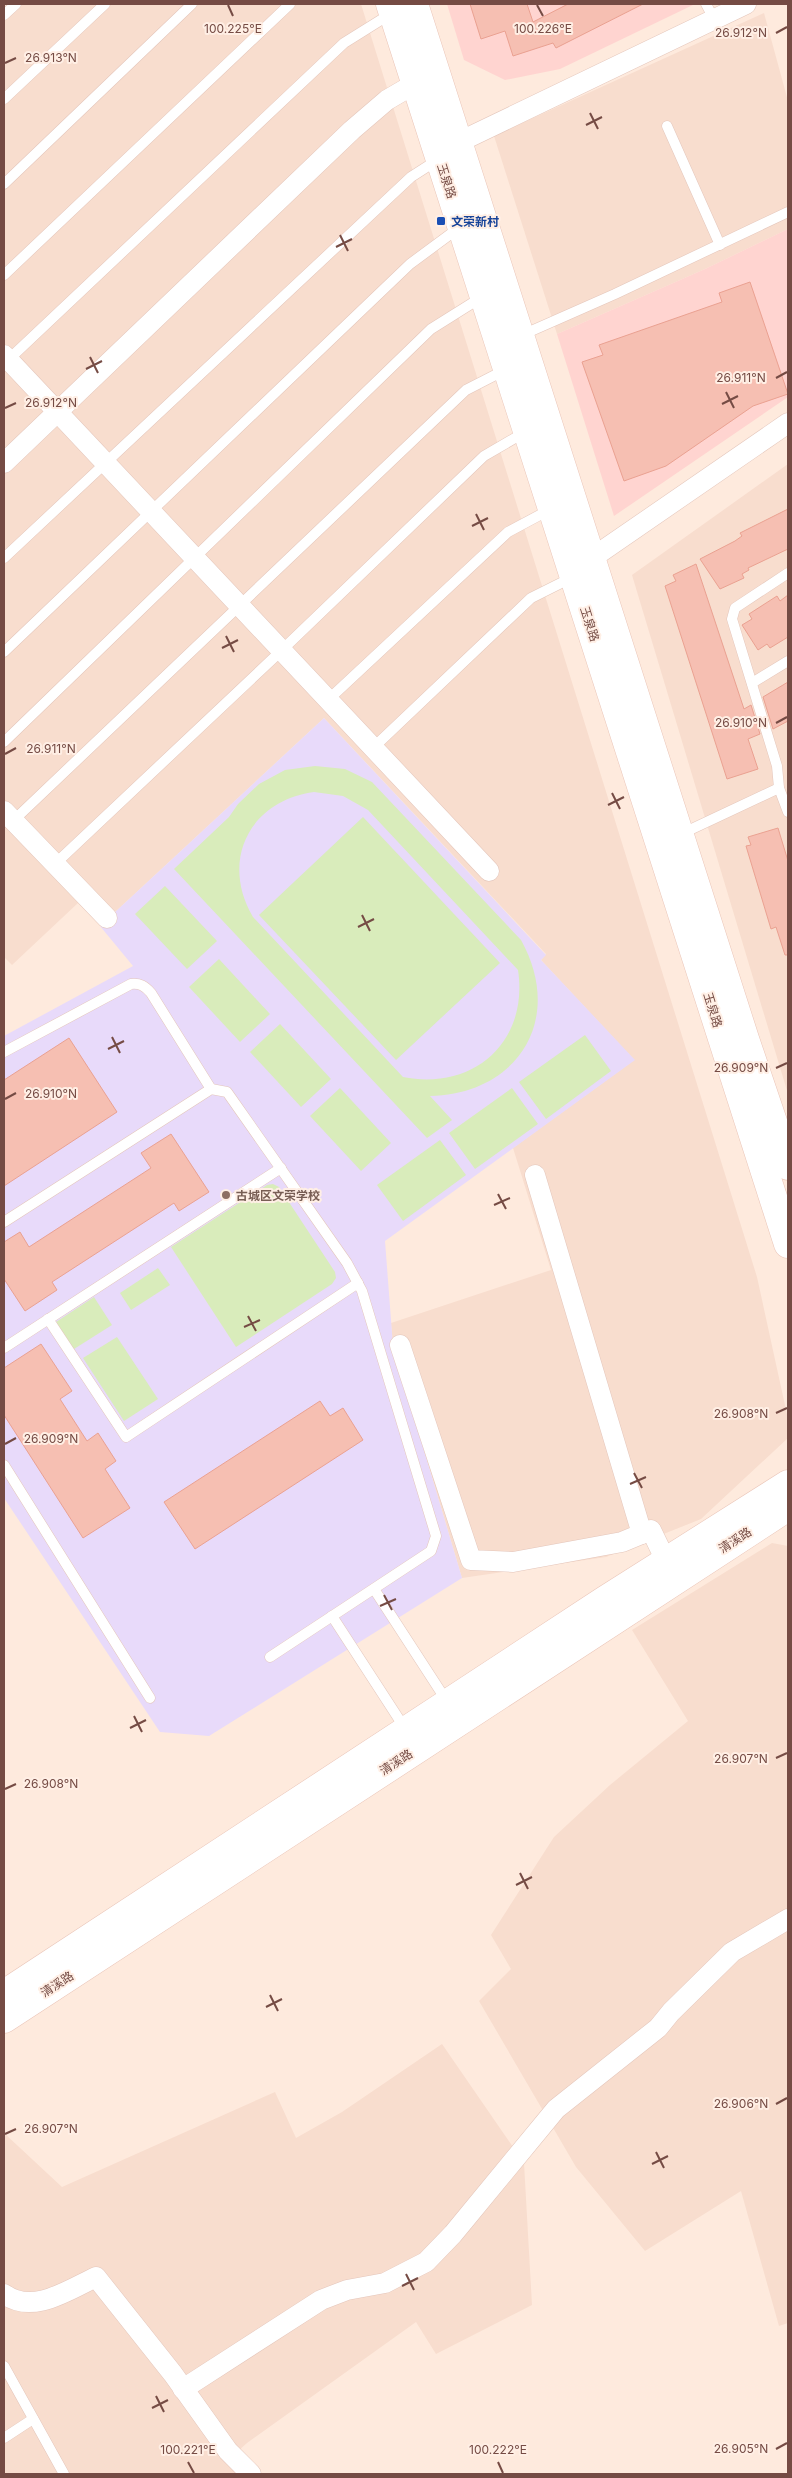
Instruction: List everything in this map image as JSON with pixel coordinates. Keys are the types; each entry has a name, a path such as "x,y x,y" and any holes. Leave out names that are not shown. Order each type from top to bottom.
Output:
{"main road":[{"name":"玉泉路","path":"399,7 416,83 449,151 462,226 553,508 584,567 681,834 745,1039 788,1166"},
{"name":"玉泉路","path":"399,7 449,151 521,335 584,567 788,1244"},
{"name":"清溪路","path":"4,1994 406,1730 788,1484"},
{"name":"清溪路","path":"4,2019 788,1507"}],"street":[{"path":"449,151 710,12 746,4"},
{"path":"4,463 357,125 387,100 416,83"},
{"path":"5,360 106,463 490,871"},
{"path":"584,567 788,423"},
{"path":"8,816 107,918"},
{"path":"535,1176 642,1534"},
{"path":"400,1345 470,1560 513,1562 622,1542 651,1530 666,1561"},
{"path":"183,2389 321,2300 347,2290 385,2283 426,2262 453,2234 556,2109 658,2028 670,2012 732,1952 788,1919"},
{"path":"4,2294 16,2302 42,2302 96,2277 183,2389 228,2451 251,2474"}],"lane":[{"path":"4,15 16,4"},
{"path":"4,99 105,4"},
{"path":"4,184 192,4"},
{"path":"4,275 290,4"},
{"path":"5,360 344,43 399,7"},
{"path":"667,126 720,245"},
{"path":"4,558 411,177 449,151"},
{"path":"521,335 720,245 788,212"},
{"path":"4,652 410,264 462,226"},
{"path":"4,742 430,329 484,296"},
{"path":"8,816 240,605 466,390 508,369"},
{"path":"55,864 484,456 528,430"},
{"path":"328,700 508,532 553,508"},
{"path":"373,748 531,598 584,567"},
{"path":"788,573 735,608 732,619 777,766 779,788 788,812"},
{"path":"752,683 788,661"},
{"path":"681,834 779,788"},
{"path":"4,1052 131,984 136,984 147,988 151,993 211,1089"},
{"path":"4,1222 211,1089 227,1092 347,1263 358,1283 436,1536 431,1551 270,1657"},
{"path":"4,1348 281,1168"},
{"path":"48,1319 126,1436 358,1283"},
{"path":"4,1465 150,1698"},
{"path":"374,1588 448,1703"},
{"path":"332,1616 406,1730"},
{"path":"4,2366 64,2474"},
{"path":"4,2438 33,2419"}],"shaded area":[{"name":"文荣新村","path":"4,4 361,4 757,1277 788,1419 788,1438 701,1519 606,1557 462,1578 393,1346 391,1323 551,1270 513,1148 634,1060 541,960 546,954 324,718 100,926 78,903 12,965 4,957"},
{"path":"447,4 695,4 560,69 505,80 464,60"},
{"path":"764,13 788,101 788,229 705,269 557,334 494,136"},
{"path":"788,229 788,397 614,516 557,334 705,269"},
{"path":"788,464 788,1094 632,575"},
{"name":"古城区文荣学校","path":"324,718 546,955 541,960 635,1060 385,1241 393,1346 462,1578 209,1736 160,1732 4,1498 4,1036 133,966 100,926"},
{"path":"772,1543 788,1546 788,2323 779,2326 741,2191 645,2251 576,2167 479,2001 511,1969 491,1935 554,1837 610,1785 688,1721 632,1630"},
{"path":"442,2044 524,2163 532,2305 436,2354 416,2322 247,2443 227,2461 236,2474 4,2474 4,2133 62,2187 275,2092 296,2138 342,2112"}],"green space":[{"path":"315,766 345,769 372,782 521,940 533,969 538,997 535,1024 525,1047 509,1067 488,1082 461,1092 430,1096 452,1120 427,1138 174,869 229,817 238,804 259,784 285,770","holes":["314,792 343,796 368,810 518,970 519,996 515,1019 505,1039 491,1056 473,1068 452,1076 428,1079 403,1077 253,917 243,896 239,875 241,855 247,837 257,821 272,807 291,798"]},
{"path":"363,817 500,963 396,1060 259,915"},
{"path":"165,886 217,941 187,969 135,914"},
{"path":"219,959 270,1014 240,1042 189,987"},
{"path":"280,1024 331,1079 301,1107 250,1052"},
{"path":"585,1035 611,1071 546,1119 519,1082"},
{"path":"340,1088 391,1143 361,1171 310,1116"},
{"path":"512,1088 538,1124 475,1169 449,1133"},
{"path":"440,1140 466,1175 403,1221 377,1185"},
{"path":"273,1184 279,1187 335,1272 336,1278 332,1284 236,1347 171,1247 267,1185"},
{"path":"158,1268 170,1285 131,1310 120,1293"},
{"path":"94,1297 112,1325 74,1349 56,1322"},
{"path":"117,1337 158,1399 124,1421 83,1358"}],"building":[{"path":"470,4 527,4 533,22 568,4 643,4 556,48 553,43 513,56 505,31 481,39"},
{"path":"750,282 788,394 753,406 666,466 624,481 582,362 603,355 599,345 722,302 719,293"},
{"path":"788,509 788,549 748,568 749,570 742,574 744,578 720,589 700,559 735,541 742,536 740,533"},
{"path":"696,564 744,709 751,705 760,734 748,739 758,769 727,779 665,586 676,581 673,575"},
{"path":"788,595 788,637 770,648 767,644 758,650 742,625 752,619 749,614 777,596 780,601"},
{"path":"788,682 788,721 773,729 763,697"},
{"path":"778,828 788,861 788,955 785,955 776,927 771,929 746,846 751,845 748,837"},
{"path":"69,1038 117,1112 4,1186 4,1080"},
{"path":"171,1134 209,1192 179,1211 174,1203 52,1282 57,1290 25,1311 4,1279 4,1242 20,1232 29,1247 151,1168 141,1153"},
{"path":"41,1344 72,1391 60,1399 87,1441 98,1433 116,1461 105,1469 130,1508 83,1538 4,1415 4,1368"},
{"path":"320,1401 330,1416 343,1408 363,1440 195,1549 164,1502"}],"place":[{"name":"文荣新村","path":"441,221"},
{"name":"古城区文荣学校","path":"226,1195"}]}
